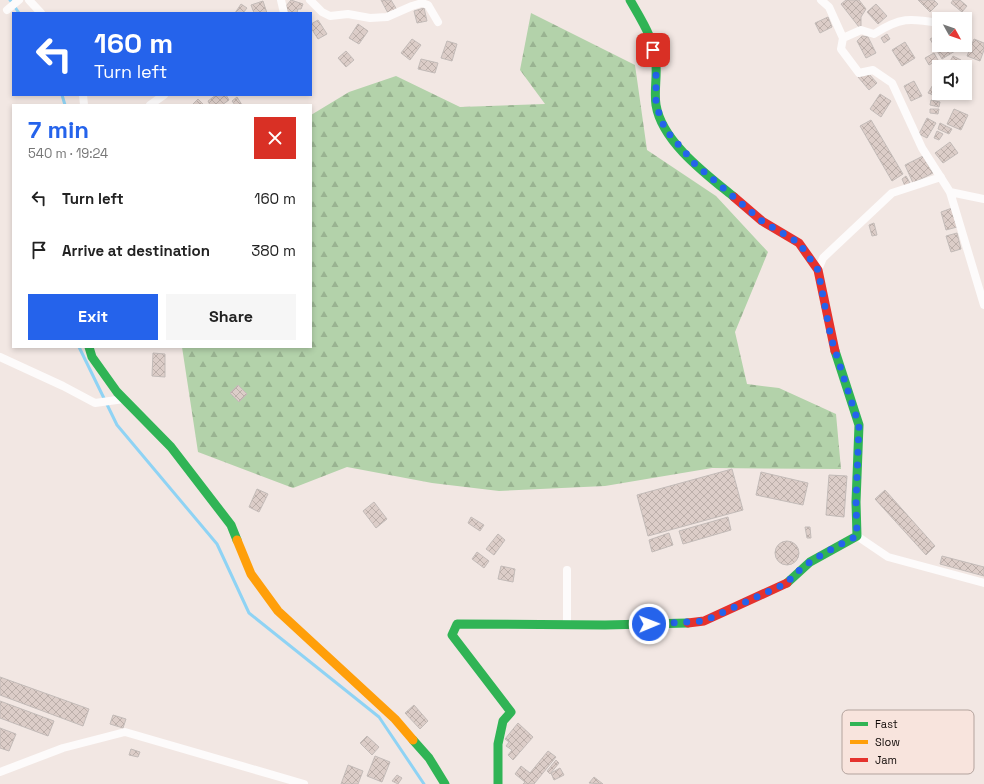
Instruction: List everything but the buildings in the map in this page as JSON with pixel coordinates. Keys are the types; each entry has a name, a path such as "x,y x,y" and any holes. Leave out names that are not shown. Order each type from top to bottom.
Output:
{"street":[{"path":"7,10 19,0"},
{"path":"29,0 40,12"},
{"path":"281,0 284,12"},
{"path":"310,0 322,12 330,16 348,14 365,15 370,18 387,17 422,3 428,5 438,22"},
{"path":"630,0 650,36 656,63 656,105 665,129 701,170 762,221 799,243 818,270 831,338 859,425 856,502 857,536"},
{"path":"821,0 829,7 843,38 841,49 859,73 873,70 892,84 922,148 950,192 984,305"},
{"path":"843,38 861,30 874,34 892,22 917,19 932,22"},
{"path":"151,104 163,96"},
{"path":"818,270 823,258 892,193 941,178"},
{"path":"950,192 984,199"},
{"path":"89,348 92,357 124,399 170,447 231,525 251,574 278,611 400,724 429,758 445,784"},
{"path":"0,358 63,386 95,403 124,399"},
{"path":"857,536 888,557 984,583"},
{"path":"498,784 498,744 503,721 510,712 452,635 457,624 678,624 704,621 787,583 796,572 823,554 857,536"},
{"path":"567,570 567,624"},
{"path":"0,772 63,748 125,732 304,784"}],"green space":[{"path":"531,13 635,65 647,150 716,196 768,252 735,332 747,384 779,388 836,414 841,469 712,468 605,486 499,491 432,483 347,467 293,488 198,452 182,348 312,348 312,114 349,92 396,76 460,107 545,104 520,70"}],"waterway":[{"path":"10,0 18,12"},
{"path":"62,96 65,104"},
{"path":"79,348 117,425 217,544 249,613 379,717 424,784"}],"traffic: fast":[{"path":"630,0 647,31 653,47 656,65 655,95 660,119 676,145 687,157 734,197"},
{"path":"89,348 92,357 117,392 171,447 231,525 237,540"},
{"path":"787,583 810,562 857,536 856,502 859,425 835,351"},
{"path":"498,784 498,744 503,721 511,712 452,635 457,624 605,625 688,623"},
{"path":"413,740 429,758 445,784"}],"traffic: slow":[{"path":"237,540 251,574 278,611 395,719 413,740"}],"traffic: jam":[{"path":"734,197 762,221 799,243 818,270 835,351"},
{"path":"688,623 704,621 787,583"}],"route":[{"path":"649,624 678,624 704,621 738,604 787,583 796,572 823,554 857,536 856,502 859,425 846,380 831,338 818,270 799,243 762,221 695,164 665,129 656,105 656,63 653,50"}]}
